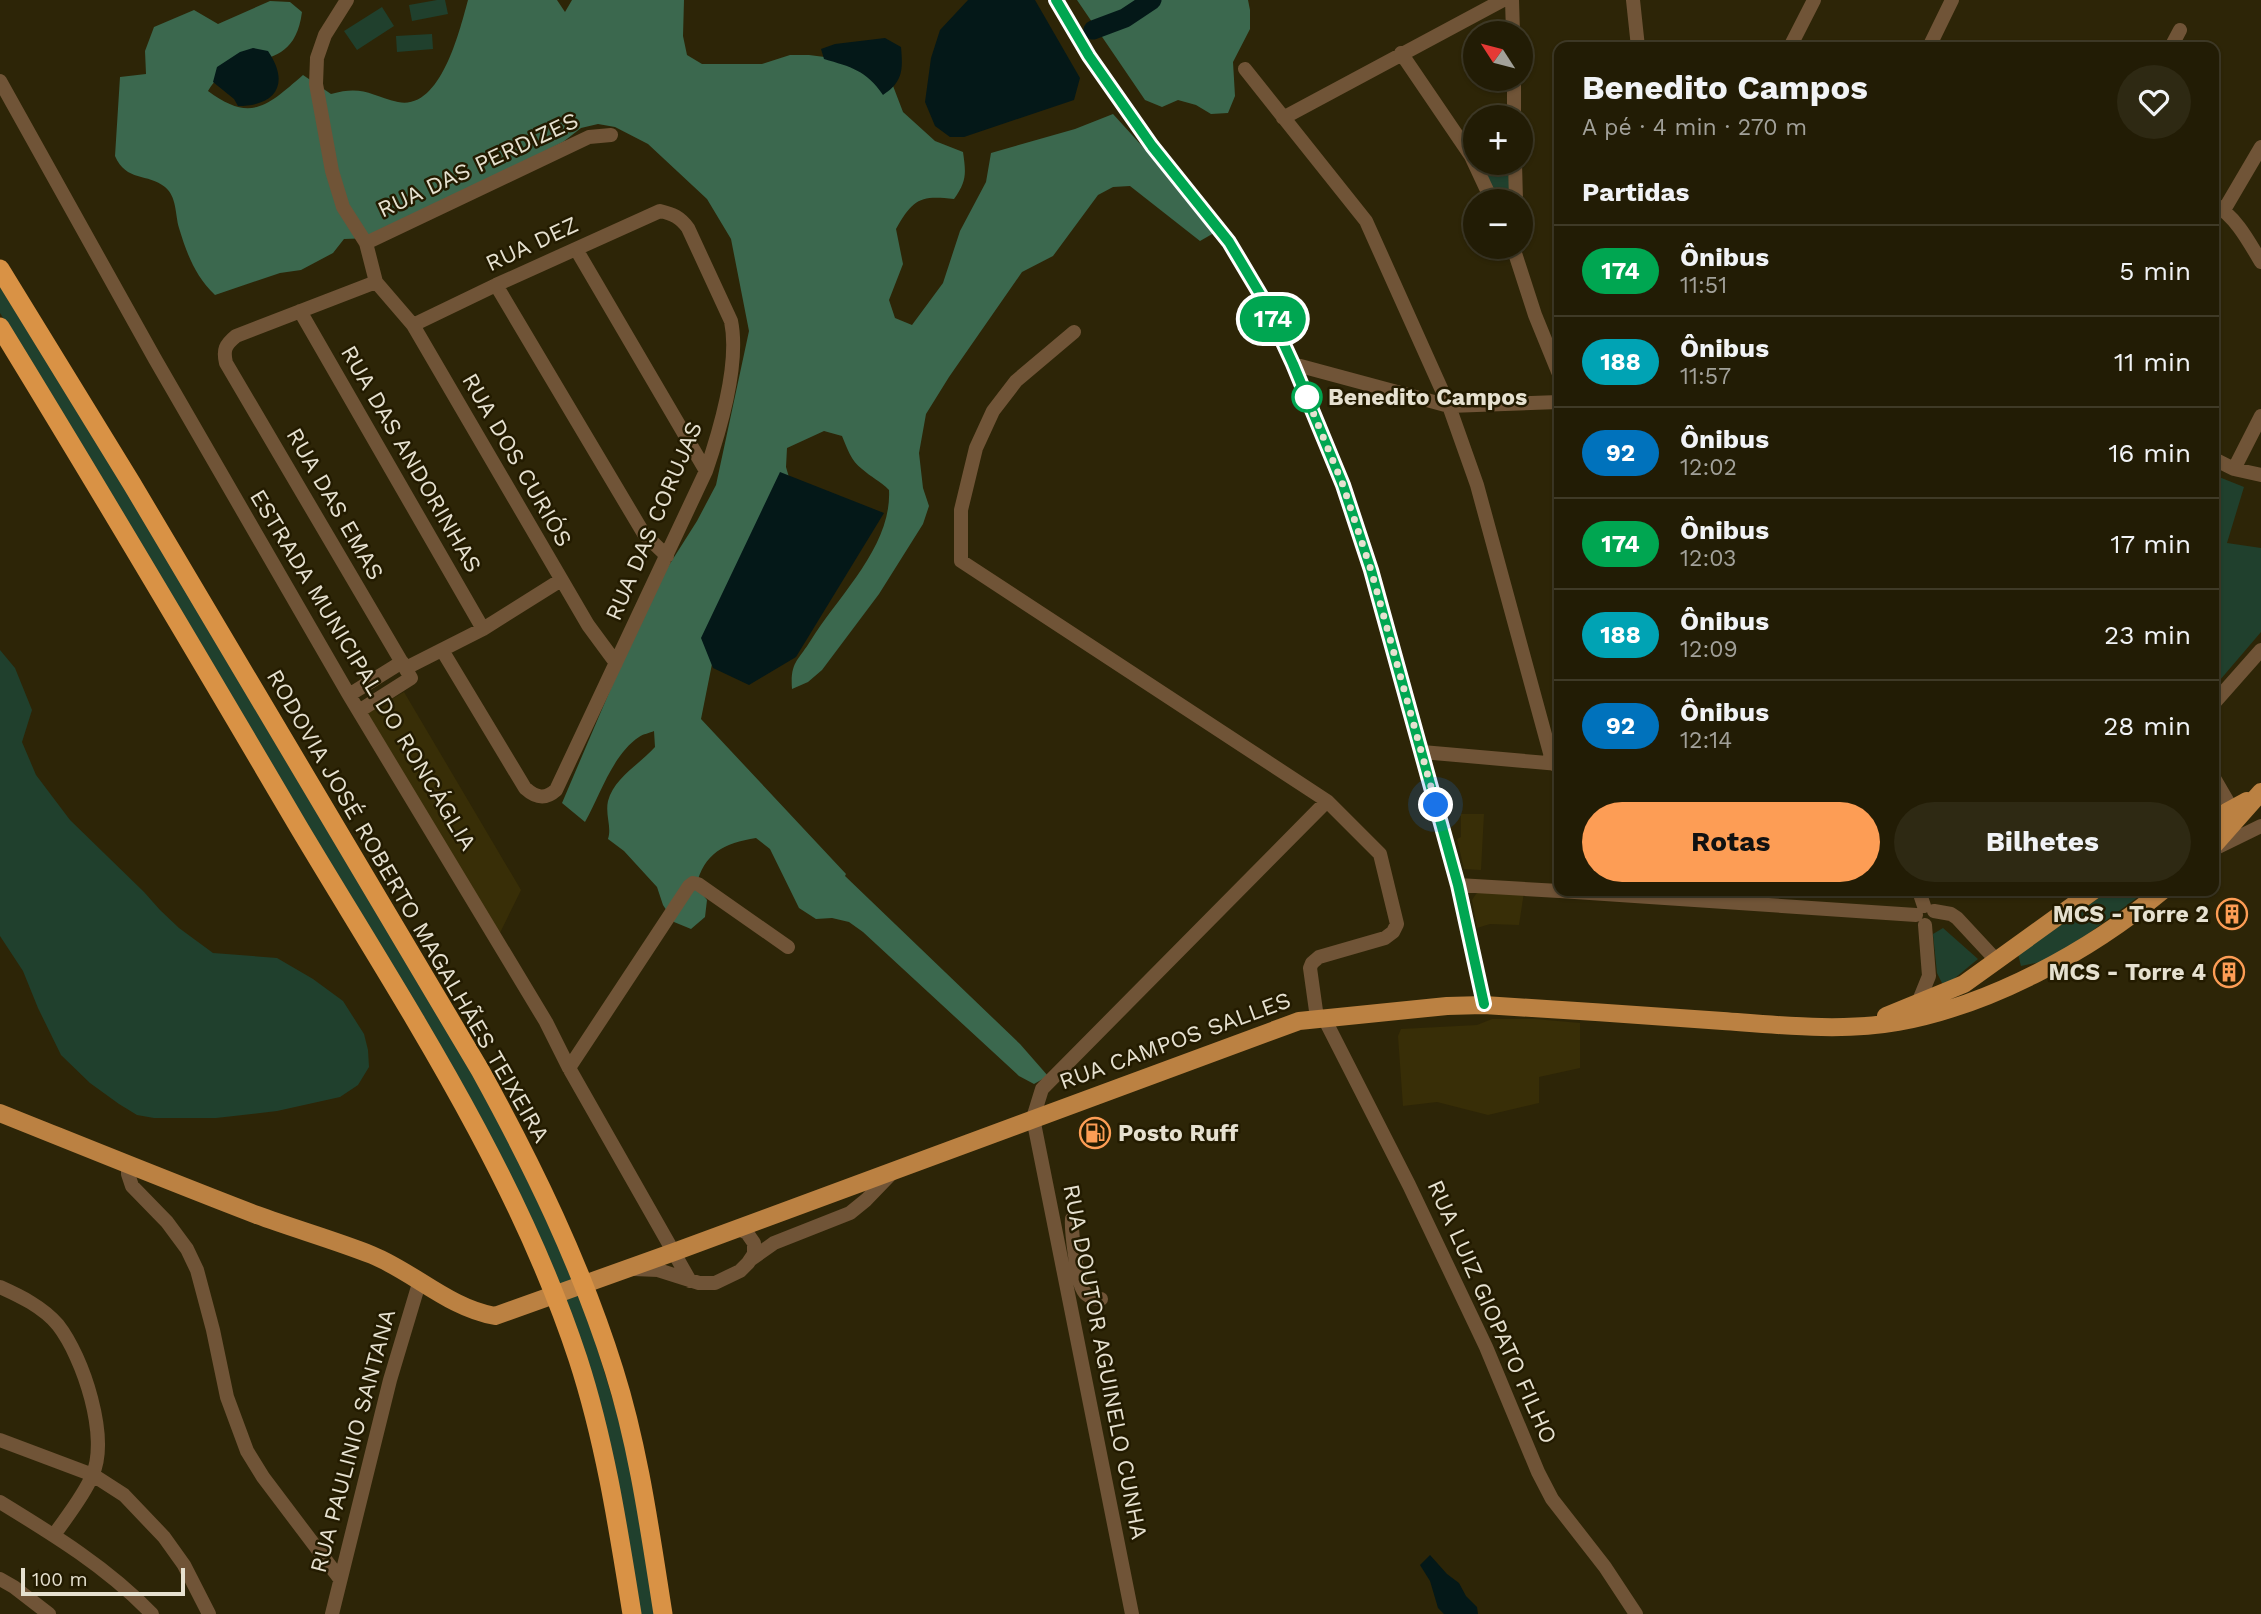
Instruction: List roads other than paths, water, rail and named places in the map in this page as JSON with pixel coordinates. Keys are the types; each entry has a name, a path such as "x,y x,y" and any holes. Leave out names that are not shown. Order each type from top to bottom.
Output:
{"highway":[{"name":"RODOVIA JOSÉ ROBERTO MAGALHÃES TEIXEIRA","path":"0,269 132,484 519,1140 569,1248 614,1369 635,1449 663,1614"},
{"path":"0,327 449,1080 513,1200 559,1307 593,1406 612,1489 632,1614"}],"main road":[{"path":"2219,816 2260,793"},
{"path":"2219,841 2260,793"},
{"path":"2219,831 2232,809"},
{"path":"1863,1025 1964,984 2086,896"},
{"name":"RUA CAMPOS SALLES","path":"0,1113 259,1215 374,1256 400,1267 464,1307 495,1316 1299,1021 1484,1004 1778,1025 1838,1027 1898,1022 1988,995 2060,961 2133,915 2156,896"},
{"path":"2015,947 2015,960 2022,967 2036,968 2060,961"},
{"path":"1988,995 2003,977 2003,970 1996,960"},
{"path":"1943,994 1962,1004"}],"street":[{"path":"1056,0 1089,56 1152,146 1229,242 1263,299 1293,364 1351,509 1371,570 1458,885 1484,1004"},
{"path":"1283,118 1503,0"},
{"path":"1512,0 1513,21"},
{"path":"1633,0 1637,42"},
{"path":"1793,42 1814,0"},
{"path":"1934,42 1952,0"},
{"path":"300,310 376,282 366,243 343,207 332,171 316,84 317,58 325,35 346,1"},
{"path":"2174,42 2180,30"},
{"path":"1401,53 1471,156 1486,189"},
{"path":"1245,69 1366,222 1449,406 1478,485 1554,757"},
{"name":"ESTRADA MUNICIPAL DO RONCÁGLIA","path":"0,81 155,359 349,695 546,1022 569,1068 690,1281"},
{"name":"RUA DAS PERDIZES","path":"366,243 589,136 611,135"},
{"path":"2261,147 2219,207 2242,231 2261,262"},
{"name":"RUA DEZ","path":"413,326 496,285 660,211 672,213"},
{"name":"RUA DAS CORUJAS","path":"442,650 525,789 542,798 551,795 556,790 706,471 726,404 734,335 731,321 688,228 672,213"},
{"path":"576,249 706,471"},
{"path":"1518,259 1535,315 1554,362"},
{"name":"RUA DOS CURIÓS","path":"376,282 413,326 587,625 616,663"},
{"path":"496,285 644,534 667,556"},
{"name":"RUA DAS EMAS","path":"300,310 236,336 223,352 226,363 406,669"},
{"name":"RUA DAS ANDORINHAS","path":"300,310 483,629"},
{"path":"1034,1118 1042,1089 1326,801 961,561 961,510 975,448 993,411 1016,381 1074,332"},
{"path":"1293,364 1449,406 1554,402"},
{"path":"2234,469 2261,416"},
{"path":"2219,462 2234,469 2261,475"},
{"path":"349,695 483,629 561,580"},
{"path":"2219,697 2261,650"},
{"path":"359,711 406,669"},
{"path":"1422,752 1554,764"},
{"path":"2219,787 2232,809"},
{"name":"RUA LUIZ GIOPATO FILHO","path":"1326,801 1380,854 1397,924 1393,932 1385,938 1319,957 1312,963 1310,968 1321,1018 1403,1173 1468,1310 1552,1499 1605,1567 1636,1614"},
{"path":"2219,845 2261,826"},
{"path":"569,1068 693,883 788,947"},
{"path":"1458,885 1554,891"},
{"path":"1697,896 1951,914 1996,960"},
{"path":"1918,1003 1929,976 1925,914 1921,896"},
{"path":"1929,976 1943,994"},
{"name":"RUA DOUTOR AGUINELO CUNHA","path":"1034,1118 1132,1614"},
{"path":"128,1164 132,1186 167,1222 187,1249 197,1270 227,1397 247,1451 263,1477 340,1579"},
{"path":"750,1260 774,1243 850,1213 895,1170"},
{"path":"1072,1219 1071,1230 1082,1290 1091,1298 1101,1299"},
{"path":"620,1270 658,1270 690,1281 715,1283 740,1271 754,1254 754,1243 747,1233 737,1228"},
{"path":"690,1281 685,1268 686,1261 689,1252 697,1244"},
{"name":"RUA PAULINIO SANTANA","path":"332,1614 390,1380 420,1280"},
{"path":"0,1287 38,1307 57,1324 82,1371 94,1416 99,1448 93,1475 54,1535"},
{"path":"0,1440 93,1475 124,1495 164,1537 184,1566 209,1614"},
{"path":"0,1502 54,1535 111,1576 152,1614"},
{"path":"0,1579 49,1614"}],"waterway":[{"path":"1093,30 1125,18 1152,0"}],"place":[{"name":"Benedito Campos","path":"1307,397"},
{"name":"MCS - Torre 2","path":"2232,914"},
{"name":"MCS - Torre 4","path":"2229,972"},
{"name":"Posto Ruff","path":"1095,1133"}]}
